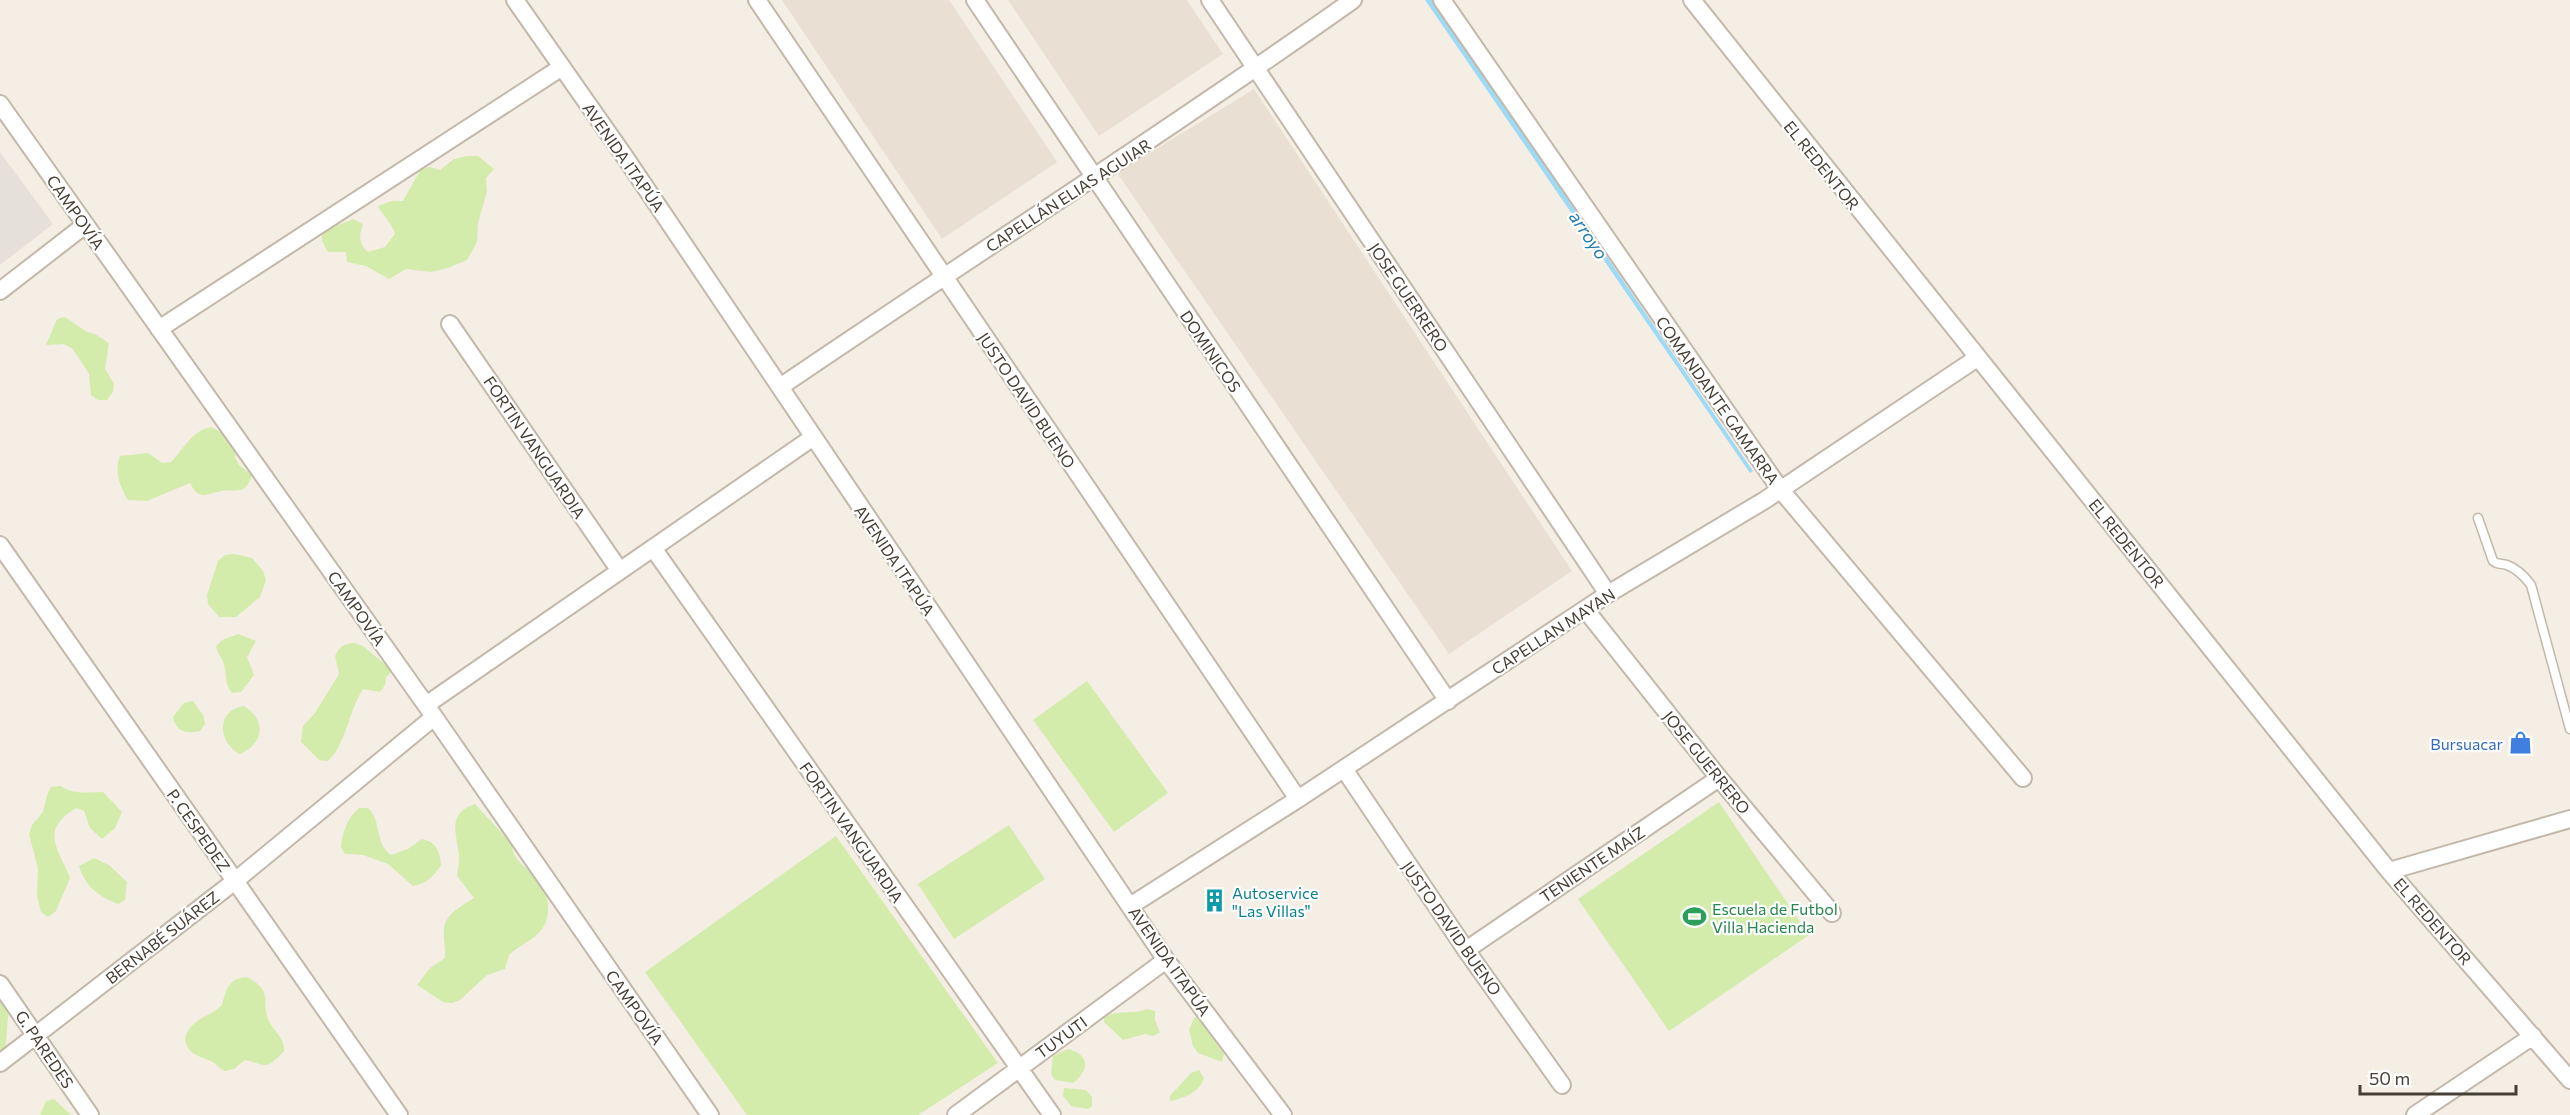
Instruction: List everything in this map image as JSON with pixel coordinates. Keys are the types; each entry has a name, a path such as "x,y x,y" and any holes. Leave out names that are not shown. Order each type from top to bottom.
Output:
{"street":[{"name":"AVENIDA ITAPÚA","path":"515,0 780,387 812,438 1166,960 1283,1115"},
{"name":"JUSTO DAVID BUENO","path":"757,0 1298,799"},
{"name":"DOMINICOS","path":"975,0 1448,701"},
{"name":"JOSE GUERRERO","path":"1210,0 1608,594"},
{"name":"CAPELLÁN ELIAS AGUIAR","path":"780,387 943,276 1094,179 1353,0"},
{"name":"COMANDANTE GAMARRA","path":"1442,0 1780,489 2023,778"},
{"name":"EL REDENTOR","path":"1692,0 2389,871 2568,1073"},
{"path":"159,329 562,68"},
{"name":"CAMPOVÍA","path":"0,104 430,711 710,1115"},
{"path":"0,291 85,225"},
{"name":"FORTIN VANGUARDIA","path":"450,324 620,571"},
{"name":"CAPELLAN MAYAN","path":"1130,906 1344,769 1608,594 1780,489 1977,358"},
{"name":"BERNABÉ SUÁREZ","path":"0,1063 235,881 430,711 620,571 812,438"},
{"name":"P. CESPEDEZ","path":"0,545 399,1115"},
{"name":"FORTIN VANGUARDIA","path":"653,548 1052,1115"},
{"name":"JOSE GUERRERO","path":"1585,609 1719,778 1832,913"},
{"name":"JUSTO DAVID BUENO","path":"1344,769 1466,950 1562,1085"},
{"name":"TENIENTE MAÍZ","path":"1466,950 1719,778"},
{"path":"2389,871 2570,819"},
{"name":"TUYUTI","path":"956,1115 1166,960"},
{"name":"G. PAREDES","path":"0,984 90,1115"},
{"path":"2415,1115 2533,1036"}],"lane":[{"path":"2478,518 2493,561 2507,565 2524,575 2530,585 2570,729"}],"shaded area":[{"path":"782,0 949,0 1057,162 942,239"},
{"path":"1008,0 1187,0 1223,54 1099,136"},
{"path":"1254,89 1572,571 1449,654 1117,173"},
{"path":"0,152 53,224 0,265"}],"green space":[{"path":"478,156 494,169 486,178 487,191 478,223 477,242 467,260 431,272 406,269 389,279 366,266 347,262 346,252 328,252 322,241 322,230 353,219 363,224 360,239 362,246 368,252 385,247 395,234 378,206 392,201 403,201 421,169 430,167 440,170 454,159"},
{"path":"65,317 109,343 105,369 114,384 113,392 107,400 98,400 91,395 89,374 73,349 64,344 46,345 57,319"},
{"path":"211,427 236,440 235,457 239,465 252,475 246,487 201,495 190,483 147,501 128,500 119,479 120,456 148,453 162,463 171,462 193,436"},
{"path":"234,554 252,558 263,571 266,580 260,597 236,617 219,617 208,604 207,595 218,561 225,555"},
{"path":"238,634 256,641 247,657 254,675 241,692 232,693 216,646 222,640"},
{"path":"354,643 363,646 393,671 386,677 385,685 380,692 363,689 339,745 328,761 319,760 301,742 303,726 315,713 339,674 335,656 342,646"},
{"path":"1087,681 1168,793 1114,832 1033,720"},
{"path":"193,701 203,715 205,724 200,731 182,731 174,722 173,717 184,703"},
{"path":"244,706 256,718 260,732 254,744 240,754 227,742 223,727 228,714"},
{"path":"61,786 76,792 103,792 122,812 115,828 102,839 90,828 84,811 76,808 58,824 55,840 70,878 56,911 48,917 41,912 37,896 38,869 29,834 32,825 43,812 51,787"},
{"name":"Escuela de Futbol Villa Hacienda","path":"1719,802 1809,935 1669,1031 1578,899"},
{"path":"475,804 512,844 518,861 539,880 547,898 547,918 538,933 509,955 505,969 487,975 460,1000 452,1003 443,1002 417,985 430,968 445,958 444,929 448,919 455,911 474,898 457,876 459,856 455,825 460,813"},
{"path":"359,808 368,808 372,813 382,844 391,855 408,849 422,839 434,845 440,855 441,865 436,873 426,881 413,886 388,864 363,855 345,854 341,848 344,831 351,816"},
{"path":"1009,825 1045,879 954,939 918,884"},
{"path":"836,836 998,1063 918,1115 747,1115 645,972"},
{"path":"94,858 109,865 127,882 125,900 118,904 99,894 89,885 79,866"},
{"path":"247,977 256,982 264,992 269,1021 281,1039 284,1051 269,1064 262,1065 245,1060 234,1069 225,1071 213,1062 192,1052 185,1038 196,1022 222,1005 232,982"},
{"path":"0,995 10,1008 5,1052 0,1065"},
{"path":"1147,1009 1155,1011 1155,1020 1160,1033 1153,1036 1145,1034 1123,1040 1104,1022 1104,1018 1109,1015"},
{"path":"1205,1010 1220,1025 1216,1043 1224,1054 1222,1062 1198,1053 1193,1046 1189,1030 1194,1018"},
{"path":"1068,1049 1080,1055 1085,1063 1085,1068 1079,1078 1073,1083 1055,1080 1051,1074 1053,1056"},
{"path":"1199,1070 1204,1078 1199,1087 1185,1097 1170,1101 1170,1096 1191,1073"},
{"path":"1064,1088 1086,1090 1092,1097 1092,1106 1088,1109 1071,1106 1063,1096"},
{"path":"54,1099 71,1115 40,1115 46,1101"}],"water":[{"name":"arroyo","path":"1425,0 1432,0 1753,471 1750,473"}],"place":[{"name":"Bursuacar","path":"2521,743"},
{"name":"Autoservice \"Las Villas\"","path":"1214,901"},
{"name":"Escuela de Futbol Villa Hacienda","path":"1694,917"}]}
